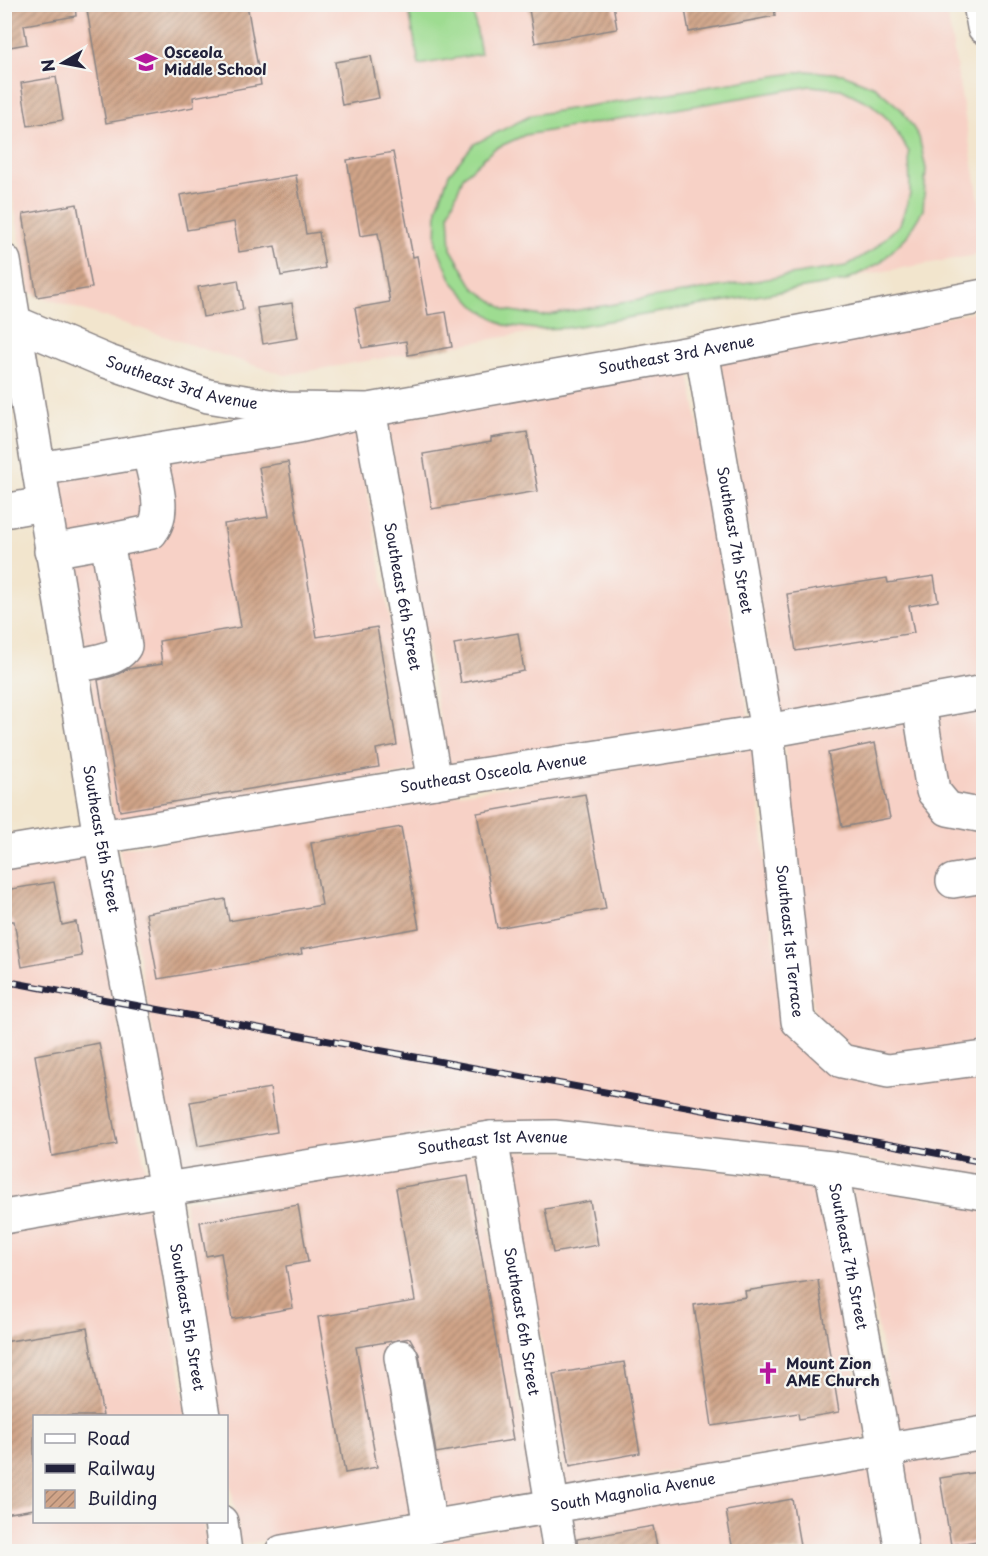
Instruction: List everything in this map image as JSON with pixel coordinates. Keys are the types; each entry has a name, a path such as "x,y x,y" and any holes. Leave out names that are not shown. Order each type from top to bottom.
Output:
{"street":[{"path":"980,4 984,27"},
{"name":"Southeast 5th Street","path":"4,261 10,320 39,469 100,837 166,1189 203,1415"},
{"name":"Southeast 3rd Avenue","path":"39,469 298,426 369,410 702,351 984,296"},
{"name":"Southeast 3rd Avenue","path":"10,320 106,361 208,396 287,409 369,410"},
{"name":"Southeast 7th Street","path":"702,351 767,731"},
{"name":"Southeast 6th Street","path":"369,410 435,782"},
{"path":"51,551 151,532 157,524 160,509 149,451"},
{"path":"4,511 44,504"},
{"path":"72,666 108,658 122,652 125,646 107,540"},
{"name":"Southeast Osceola Avenue","path":"4,853 435,782 767,731 984,692"},
{"path":"919,704 933,791 948,809 984,816"},
{"name":"Southeast 1st Terrace","path":"767,731 798,1020 842,1061 888,1071 984,1058"},
{"name":"Southeast 1st Avenue","path":"4,1217 491,1138 554,1137 831,1168 984,1193"},
{"name":"Southeast 6th Street","path":"491,1138 560,1551"},
{"name":"Southeast 7th Street","path":"831,1168 885,1449 902,1551"},
{"path":"401,1357 430,1526"},
{"name":"South Magnolia Avenue","path":"282,1551 333,1547 430,1526 984,1433"},
{"path":"221,1523 225,1551"}],"shaded area":[{"path":"4,5 946,5 983,223 983,254 285,375 30,293 5,158"},
{"path":"983,310 983,678 780,714 720,362"},
{"path":"688,367 749,719 448,765 387,421"},
{"path":"356,427 416,771 114,821 57,480"},
{"path":"983,707 983,1044 890,1056 851,1048 814,1014 784,742"},
{"path":"753,747 782,1023 830,1071 983,1072 983,1178 845,1156 843,1152 831,1154 505,1123 504,1121 179,1173 119,849"},
{"path":"87,853 147,1178 5,1203 5,867"},
{"path":"553,1151 817,1182 867,1438 566,1488 510,1152"},
{"path":"477,1154 534,1494 240,1545 228,1466 228,1415 219,1415 184,1201"},
{"path":"851,1186 983,1207 983,1418 898,1433"},
{"path":"152,1206 187,1415 33,1415 33,1523 204,1523 209,1550 198,1552 5,1552 5,1232"},
{"path":"983,1447 983,1551 919,1551 903,1461"},
{"path":"871,1466 886,1551 577,1551 571,1516"},
{"path":"539,1521 544,1552 366,1552"}],"green space":[{"path":"408,5 472,5 481,54 419,65"},
{"path":"806,71 843,74 875,87 902,110 919,137 926,169 923,210 907,236 880,263 845,281 566,328 536,329 504,325 474,305 452,281 436,244 437,208 449,174 474,144 532,115","holes":["810,86 841,89 871,104 890,121 909,152 910,194 900,224 873,250 846,266 542,316 506,310 474,288 451,249 449,213 463,177 494,149 525,135"]}],"building":[{"path":"4,4 75,4 76,16 24,25 27,44 4,48"},
{"name":"Osceola Middle School","path":"86,4 247,4 261,85 193,97 194,107 106,123"},
{"path":"528,4 613,4 617,29 535,43"},
{"path":"684,4 774,4 775,16 689,32"},
{"path":"371,56 379,98 342,105 335,62"},
{"path":"56,77 63,120 28,126 21,83"},
{"path":"393,152 413,257 417,256 428,315 446,312 452,347 408,355 406,341 362,348 355,308 390,302 378,233 360,236 347,160"},
{"path":"296,175 306,234 319,232 325,268 281,276 275,246 239,252 234,222 187,230 180,195"},
{"path":"77,204 92,288 37,297 23,214"},
{"path":"238,280 243,310 203,317 198,287"},
{"path":"292,303 298,338 263,344 257,308"},
{"path":"527,432 538,491 432,509 423,454 491,442 491,438"},
{"path":"288,462 317,637 377,627 397,745 376,749 379,767 120,811 98,680 128,669 162,664 159,641 241,627 224,524 268,517 259,467"},
{"path":"934,576 938,601 909,606 914,633 796,651 787,594 887,578 888,583"},
{"path":"518,633 524,671 461,683 454,644"},
{"path":"875,743 890,818 842,827 828,753"},
{"path":"585,794 606,909 497,928 477,813"},
{"path":"401,827 419,928 301,949 302,954 158,979 146,913 225,899 229,921 322,905 311,843"},
{"path":"54,882 62,925 76,922 82,956 22,967 14,921 10,921 5,890"},
{"path":"99,1043 117,1144 52,1156 35,1055"},
{"path":"270,1088 277,1132 198,1146 190,1102"},
{"path":"468,1176 513,1440 436,1453 419,1354 410,1338 356,1347 377,1467 345,1473 318,1317 415,1301 396,1188"},
{"path":"590,1201 598,1245 553,1253 545,1209"},
{"path":"298,1205 308,1262 286,1266 293,1308 232,1319 221,1253 206,1256 200,1222"},
{"name":"Mount Zion AME Church","path":"818,1280 839,1412 799,1419 798,1413 712,1426 694,1305 746,1297 745,1291"},
{"path":"87,1328 103,1415 33,1415 33,1509 4,1514 4,1342"},
{"path":"624,1362 640,1453 570,1466 553,1374"},
{"path":"984,1471 984,1540 951,1545 940,1478"},
{"path":"792,1499 801,1551 733,1551 726,1511"},
{"path":"653,1526 658,1551 578,1551 577,1539"}],"railway":[{"path":"4,981 984,1162"}],"place":[{"name":"Osceola Middle School","path":"146,62"},
{"name":"Mount Zion AME Church","path":"768,1373"}]}
